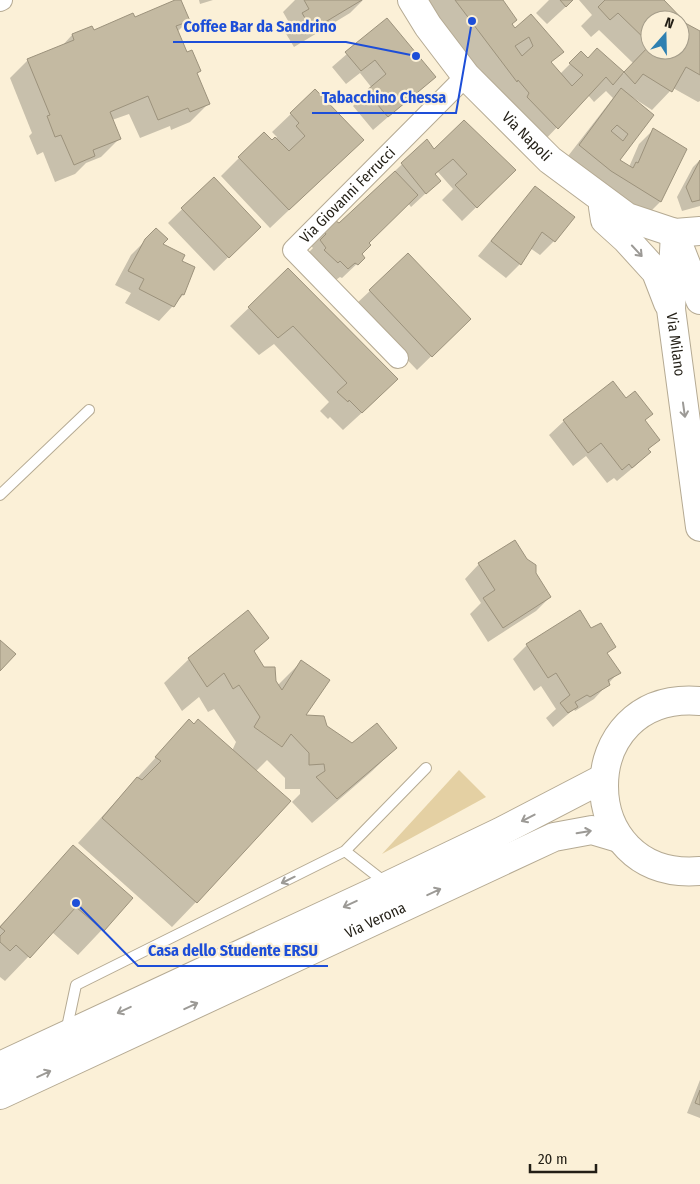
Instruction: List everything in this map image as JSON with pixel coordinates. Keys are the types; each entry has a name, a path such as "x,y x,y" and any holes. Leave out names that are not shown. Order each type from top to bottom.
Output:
{"main road":[{"name":"Via Napoli","path":"412,0 428,26 466,76 550,160 627,217 687,232"},
{"path":"601,198 606,220 656,272 671,309"},
{"path":"687,232 700,300"},
{"name":"Via Milano","path":"687,232 671,309 700,527"},
{"path":"700,679 672,701 646,711 624,728 609,752 602,779 606,810 620,838 638,856 660,868 684,873 700,872"},
{"path":"672,701 700,700"},
{"name":"Via Verona","path":"0,1066 389,886 500,832 602,779"},
{"name":"Via Verona","path":"0,1095 554,837 592,830 620,838"}],"street":[{"name":"Via Giovanni Ferrucci","path":"398,358 293,250 466,76"}],"lane":[{"path":"0,495 89,410"},
{"path":"66,1037 76,985 345,852 426,768"},
{"path":"345,852 389,886"}],"shaded area":[{"path":"459,770 486,797 382,854"}],"building":[{"path":"175,0 181,0 190,21 176,26 187,52 192,50 201,71 197,73 210,104 190,112 188,108 158,120 148,96 110,112 121,139 93,150 95,156 74,165 61,135 55,137 47,116 50,115 27,59 74,40 72,34 92,26 94,30 133,13 135,17"},
{"path":"304,0 362,0 312,30 302,13 309,9"},
{"path":"455,0 503,0 517,20 512,24 515,28 531,14 564,52 551,62 572,86 583,75 569,63 581,51 588,58 597,48 624,72 613,85 606,77 558,129 527,97 529,93 518,80 517,82","holes":["529,37 533,46 522,56 515,46"]},
{"path":"560,0 573,0 566,7"},
{"path":"605,0 664,0 674,10 640,10 640,34 618,13 610,20 598,7"},
{"path":"387,18 436,77 388,117 366,91 386,74 375,60 361,71 345,52"},
{"path":"690,26 700,31 700,75 686,67 672,92 643,74 635,84 624,72 640,55 640,60 690,60"},
{"path":"621,88 654,115 620,160 633,168 636,162 638,163 653,128 687,149 661,202 611,171 579,145","holes":["617,125 628,134 623,141 611,131"]},
{"path":"315,89 364,140 289,210 238,157 264,132 272,140 275,137 289,151 305,136 296,126 299,123 290,113"},
{"path":"464,120 516,170 477,208 455,185 467,174 453,159 435,174 441,181 426,194 401,163 427,139 434,149"},
{"path":"700,160 700,200 692,202 686,187"},
{"path":"395,171 418,195 369,243 371,245 362,254 365,258 358,265 355,263 348,269 340,261 338,263 324,250 326,248 320,240 326,234 324,231 336,221 339,223"},
{"path":"214,177 261,227 229,258 181,208"},
{"path":"535,186 575,217 555,242 542,232 521,265 491,241"},
{"path":"156,228 168,239 163,244 185,255 182,261 195,267 184,295 182,294 174,307 139,289 144,279 128,271 145,239"},
{"path":"408,253 471,319 432,357 369,290"},
{"path":"288,268 398,379 362,413 349,400 348,402 337,392 347,383 293,326 278,338 248,307"},
{"path":"613,381 626,398 635,391 653,414 645,420 660,440 648,449 651,452 632,468 629,464 622,470 601,443 588,453 563,420"},
{"path":"515,540 527,559 536,565 536,573 551,597 503,628 483,598 495,590 478,563"},
{"path":"248,610 269,638 254,651 264,667 275,667 276,681 282,690 301,660 330,680 306,715 324,716 327,726 352,743 377,723 397,748 337,799 316,777 325,771 324,764 309,765 309,753 291,734 282,747 254,727 260,717 239,685 233,689 224,673 207,687 188,658"},
{"path":"580,610 591,628 601,623 616,647 607,653 621,673 608,680 610,685 590,697 587,695 575,702 578,707 568,713 560,703 570,695 556,673 548,678 526,644"},
{"path":"0,640 16,654 0,671"},
{"path":"189,719 194,724 198,719 291,801 197,903 102,818 137,777 142,780 161,761 155,757"},
{"path":"73,845 133,898 104,931 76,907 30,958 16,945 10,951 0,942 0,936 5,931 0,927"},
{"path":"700,1090 700,1105 695,1103"}],"place":[{"name":"Tabacchino Chessa","path":"472,21"},
{"name":"Coffee Bar da Sandrino","path":"416,56"},
{"name":"Casa dello Studente ERSU","path":"76,903"}]}
